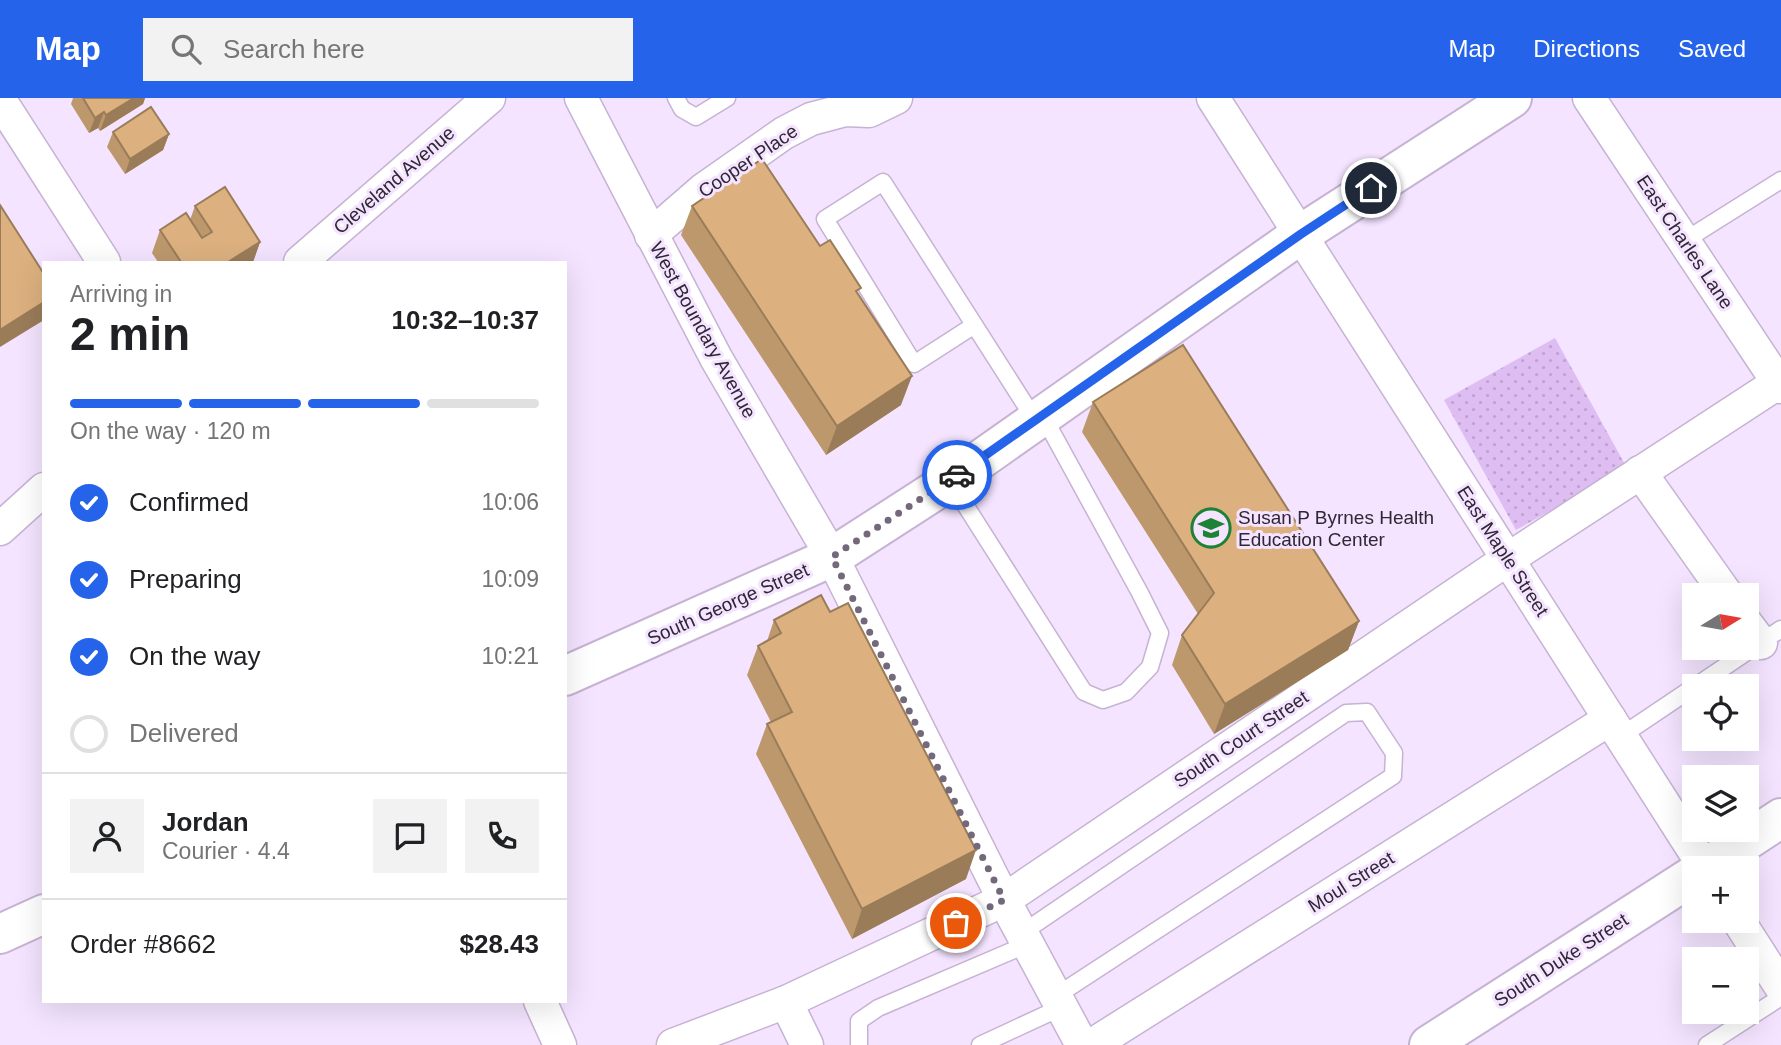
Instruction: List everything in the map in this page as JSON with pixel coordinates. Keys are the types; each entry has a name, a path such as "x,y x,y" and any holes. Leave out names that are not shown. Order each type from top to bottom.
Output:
{"main road":[{"name":"South George Street","path":"567,675 832,557 950,481 1301,234 1511,98"},
{"path":"1723,856 1781,818"},
{"name":"South Duke Street","path":"1429,1045 1682,883"},
{"path":"0,934 42,915"}],"street":[{"name":"Cleveland Avenue","path":"301,261 489,98"},
{"name":"West Boundary Avenue","path":"581,98 716,358 832,557 1004,900 1082,1045"},
{"name":"Cooper Place","path":"651,235 704,189 784,134 811,120 845,110 869,111 896,98"},
{"name":"East Maple Street","path":"1213,98 1697,856"},
{"name":"East Charles Lane","path":"1589,98 1780,384"},
{"path":"0,100 103,261"},
{"name":"South Court Street","path":"673,1045 786,1002 1004,900 1508,559 1780,384"},
{"path":"1640,472 1719,583"},
{"path":"0,529 42,491"},
{"name":"Moul Street","path":"1092,1045 1615,728"},
{"path":"1746,933 1781,987"},
{"path":"786,1002 807,1045"},
{"path":"541,1003 560,1045"}],"lane":[{"path":"676,98 682,109 696,117 727,98"},
{"path":"1684,241 1781,180"},
{"path":"950,481 1084,692 1103,699 1126,692 1150,667 1160,634 1038,417 973,326 883,182 825,219 914,364 973,326"},
{"path":"1711,674 1763,631"},
{"path":"1615,728 1682,694"},
{"path":"859,1045 859,1021 878,1008 1025,939 1346,713 1367,712 1394,753 1393,776 1059,1001 980,1045"},
{"path":"1707,1045 1781,997"}],"shaded area":[{"path":"1555,338 1627,468 1516,530 1444,400"}],"building":[{"path":"83,98 134,98 106,115 104,112 95,118"},
{"path":"151,107 169,134 130,159 113,132"},
{"path":"762,159 820,246 830,240 861,288 856,291 912,376 837,426 692,206"},
{"path":"225,187 260,242 230,261 180,261 160,230 186,213 202,238 212,232 195,206"},
{"path":"0,205 42,271 42,303 0,330"},
{"path":"1183,345 1359,621 1225,704 1182,635 1214,593 1093,402"},
{"path":"821,595 830,612 848,603 976,850 862,909 767,724 792,712 758,646 781,633 774,620"}],"way so far":[{"path":"956,923 1004,900 832,557 957,475"}],"place":[{"name":"Susan P Byrnes Health Education Center","path":"1211,528"}],"route":[{"path":"957,475 1371,188"}]}
